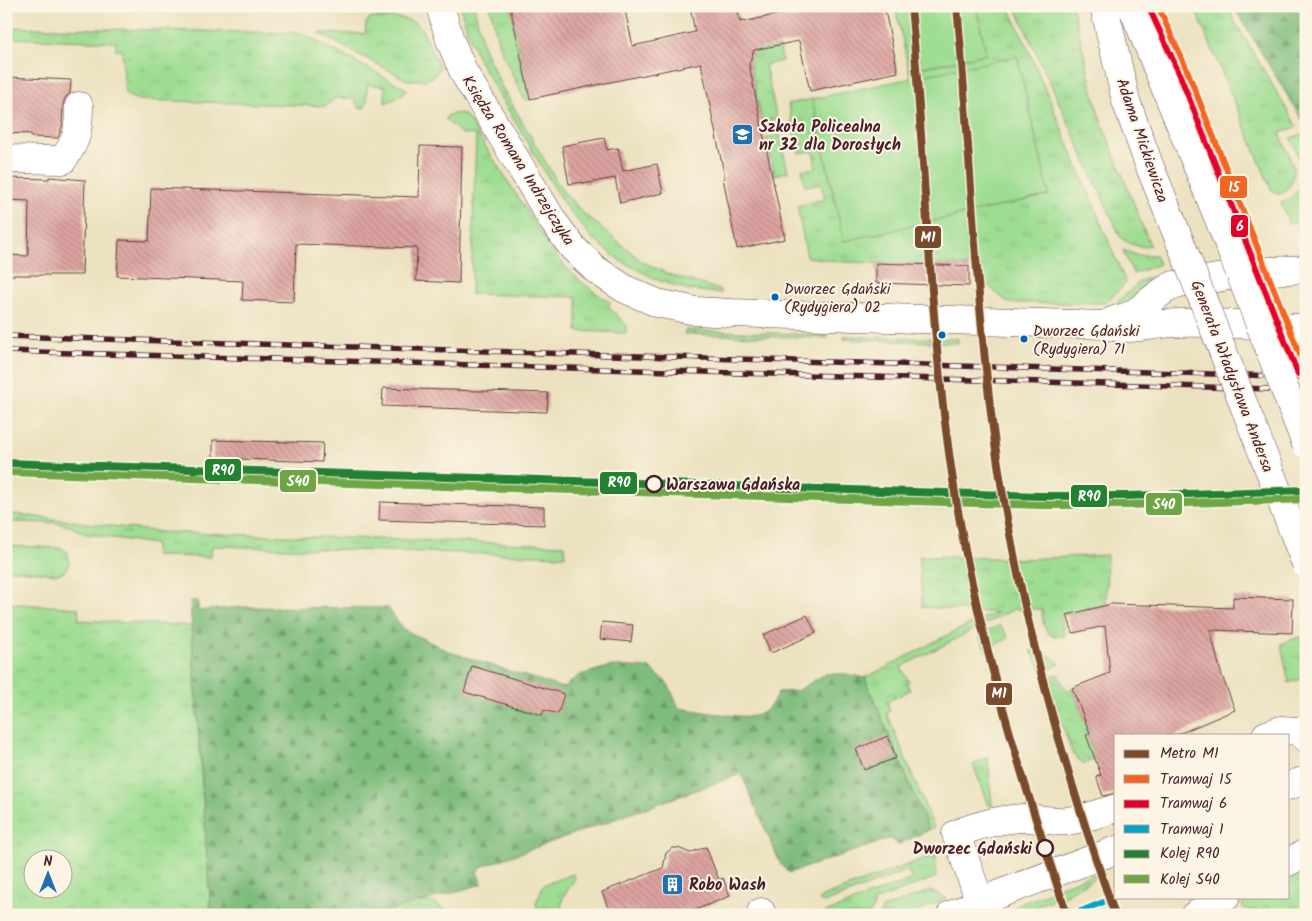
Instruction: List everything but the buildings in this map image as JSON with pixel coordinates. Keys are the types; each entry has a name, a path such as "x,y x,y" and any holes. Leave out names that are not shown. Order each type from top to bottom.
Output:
{"main road":[{"name":"Księdza Romana Indrzejczyka","path":"440,6 450,40 464,73 553,221 579,254 596,270 626,289 657,303 696,311 1106,325 1118,329 1175,322 1240,323 1306,329"},
{"name":"Adama Mickiewicza","path":"1104,6 1126,101 1181,244"},
{"path":"1132,6 1222,227 1306,444"},
{"path":"6,159 62,160 74,144 79,125 79,106"},
{"name":"Generała Władysława Andersa","path":"1181,244 1306,564"},
{"name":"Księdza Romana Indrzejczyka","path":"1106,325 1114,318 1128,316 1141,309 1162,290 1174,285 1254,272 1306,269"},
{"path":"1156,295 1157,308 1160,315 1166,320 1175,322"},
{"path":"1269,734 1281,730 1299,731 1306,738"},
{"path":"987,908 956,834 974,827 1003,821 1028,818 1049,821 1069,820 1114,809"},
{"path":"951,915 1000,906 1026,883 1114,851"},
{"path":"1290,861 1306,852"},
{"path":"1195,915 1224,898"}],"green space":[{"path":"460,6 474,6 483,45 500,84 562,190 582,212 643,262 673,276 721,290 721,293 689,290 660,281 619,260 591,237 564,204 479,61"},
{"path":"490,6 510,6 530,99 525,101 499,46"},
{"path":"895,6 976,6 986,54 909,70"},
{"path":"976,6 1008,6 1025,41 1126,283 1106,303 1008,303 980,278 980,266 842,262 807,257 797,206 825,199 821,184 805,186 802,170 816,168 813,151 799,153 788,104 812,99 844,241 1049,195 1017,56 911,79 909,70 986,54"},
{"path":"1015,6 1072,6 1099,115 1150,245 1135,245 1121,238"},
{"path":"1194,6 1226,6 1297,127 1280,133 1293,167 1293,175 1292,182 1279,195 1271,189"},
{"path":"1233,6 1306,6 1306,121 1303,121"},
{"path":"369,19 405,19 421,28 440,68 433,77 425,80 407,80 318,33 365,34 366,24"},
{"path":"6,27 301,33 407,89 397,98 385,103 385,86 367,85 367,103 364,108 359,108 354,99 335,98 326,106 138,100 125,93 122,50 116,50 116,42 6,38"},
{"path":"779,47 782,61 765,65 777,119 762,122 748,55 752,52"},
{"path":"1173,53 1200,114 1241,220 1236,222 1172,61"},
{"path":"1017,56 1049,195 844,241 812,99"},
{"path":"460,113 466,116 553,252 579,280 610,302 609,308 626,324 626,333 577,331 577,297 471,294 476,135 462,134 445,119 448,115"},
{"path":"1302,134 1306,141 1306,236 1300,234 1295,222 1289,224 1281,203 1291,198 1301,183 1301,166 1291,138"},
{"path":"780,135 788,172 774,175 766,138"},
{"path":"1123,250 1136,255 1155,255 1159,264 1133,274"},
{"path":"1153,277 1155,282 1145,287 1129,306 1108,310 1142,280"},
{"path":"686,330 827,335 827,338 684,334"},
{"path":"844,336 958,339 958,343 844,339"},
{"path":"6,513 161,532 565,545 565,556 212,546 211,557 155,556 155,544 86,534 70,526 56,523 6,522"},
{"path":"6,546 62,548 68,553 69,564 64,572 57,574 6,569"},
{"path":"1107,555 1106,605 1060,616 1065,636 1053,636 1046,630 1042,609 1014,609 901,667 909,682 907,684 910,690 887,702 890,711 887,713 934,828 929,830 865,678 997,613 922,607 919,556 1025,559"},
{"path":"190,601 198,601 198,611 243,607 388,608 403,629 450,652 563,688 580,675 612,666 650,668 668,684 679,708 720,714 758,715 770,706 778,692 797,691 825,674 846,674 865,678 929,830 897,845 895,841 889,839 789,873 781,865 741,774 481,867 477,872 482,884 376,915 211,915"},
{"path":"6,603 78,608 79,620 191,626 211,915 6,915"},
{"path":"1000,626 1008,638 986,650 979,636"},
{"path":"1301,636 1306,655 1306,677 1289,683 1281,644"},
{"path":"1030,650 1050,656 1060,664 1043,672"},
{"path":"1058,674 1066,691 1072,688 1090,734 1086,735 1095,759 1084,764 1073,755 1046,678"},
{"path":"987,757 992,806 989,805 973,765"},
{"path":"936,854 936,877 875,901 870,915 820,915 912,879 908,870 824,903 819,900 822,897"},
{"path":"1306,867 1306,907 1293,915 1274,915 1244,909 1242,906 1245,902 1253,898 1290,898 1290,876"},
{"path":"1102,871 1103,873 1060,898 1038,905 1042,915 1004,915 1022,902"},
{"path":"573,874 575,876 574,880 563,897 560,915 539,915 536,903 543,885"},
{"path":"929,891 947,898 910,915 880,915 882,909"},
{"path":"420,902 432,902 454,915 376,915"}],"railway":[{"path":"6,336 1306,377"},
{"path":"6,351 1306,390"}],"metro line":[{"name":"M1","path":"911,6 939,372 955,493 976,600 1002,706 1033,811 1067,915"},
{"name":"M1","path":"957,6 983,340 996,451 1006,510 1017,569 1044,686 1077,801 1115,915"}],"tram line":[{"name":"15","path":"1158,6 1187,70 1306,370"},
{"name":"6","path":"1150,10 1179,73 1298,374"},
{"name":"1","path":"1071,915 1114,898"}],"rail line":[{"name":"R90","path":"6,463 1041,496 1126,496 1306,490"},
{"name":"S40","path":"6,472 1041,505 1126,505 1306,499"}],"place":[{"name":"Szkoła Policealna nr 32 dla Dorosłych","path":"743,135"},
{"name":"Dworzec Gdański (Rydygiera) 02","path":"775,297"},
{"name":"Dworzec Gdański (Rydygiera) 71","path":"1024,339"},
{"name":"Warszawa Gdańska","path":"654,484"},
{"name":"Dworzec Gdański","path":"1045,848"},
{"name":"Robo Wash","path":"673,884"}]}
